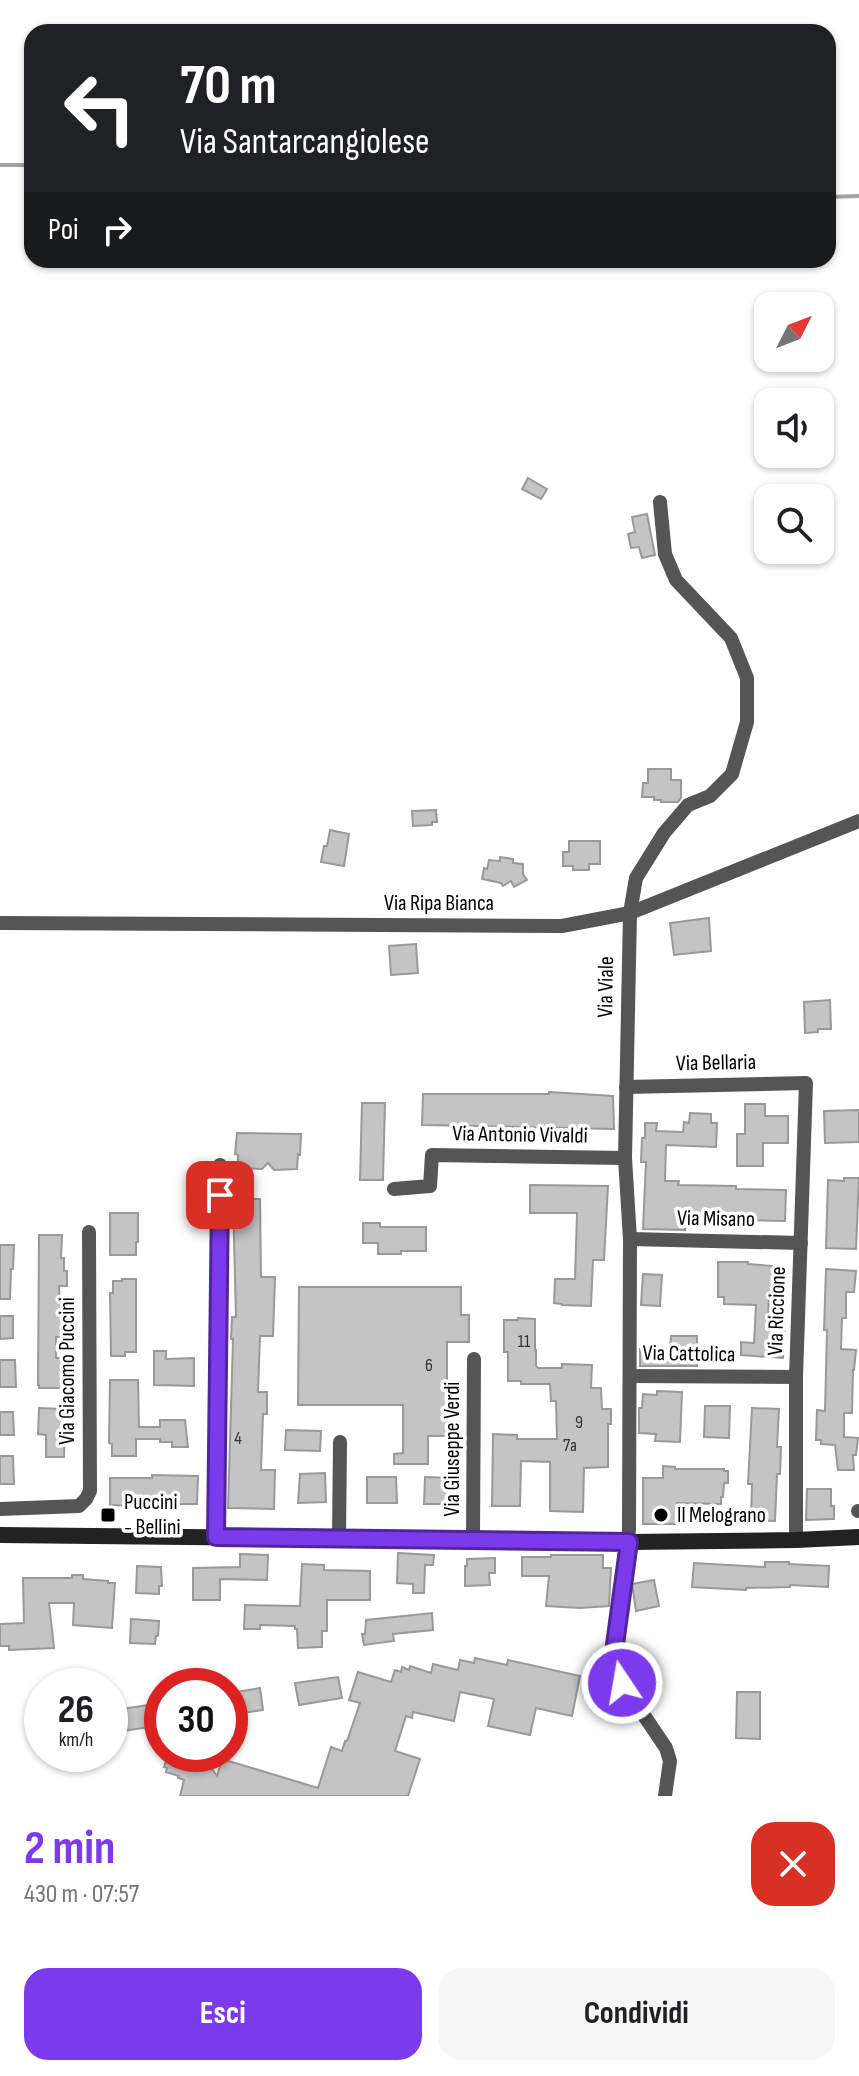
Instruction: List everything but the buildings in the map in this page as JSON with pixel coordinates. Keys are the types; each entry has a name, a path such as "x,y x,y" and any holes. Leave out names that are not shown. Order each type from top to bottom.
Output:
{"main road":[{"path":"0,1535 629,1542 859,1537"}],"street":[{"name":"Via Viale","path":"660,502 665,554 676,580 731,638 747,678 747,722 732,774 710,796 688,805 664,833 636,878 630,913 625,1158 630,1239 629,1542 613,1659 622,1683 666,1748 670,1761 665,1796"},
{"name":"Via Ripa Bianca","path":"0,923 562,926 630,913 859,821"},
{"name":"Via Bellaria","path":"626,1087 806,1083"},
{"name":"Via Riccione","path":"796,1540 796,1377 806,1083"},
{"name":"Via Antonio Vivaldi","path":"394,1189 430,1186 432,1155 625,1158"},
{"path":"216,1537 220,1165"},
{"name":"Via Giacomo Puccini","path":"0,1509 79,1506 90,1491 89,1232"},
{"name":"Via Misano","path":"630,1239 801,1243"},
{"name":"Via Giuseppe Verdi","path":"473,1539 474,1359"},
{"name":"Via Cattolica","path":"630,1376 796,1377"},
{"path":"339,1538 340,1442"}],"waterway":[{"path":"0,165 24,165"},
{"path":"836,197 859,196"}],"place":[{"name":"Puccini - Bellini","path":"108,1515"},
{"name":"Il Melograno","path":"661,1515"}],"route":[{"path":"220,1195 216,1537 629,1542 613,1659 622,1683"}]}
